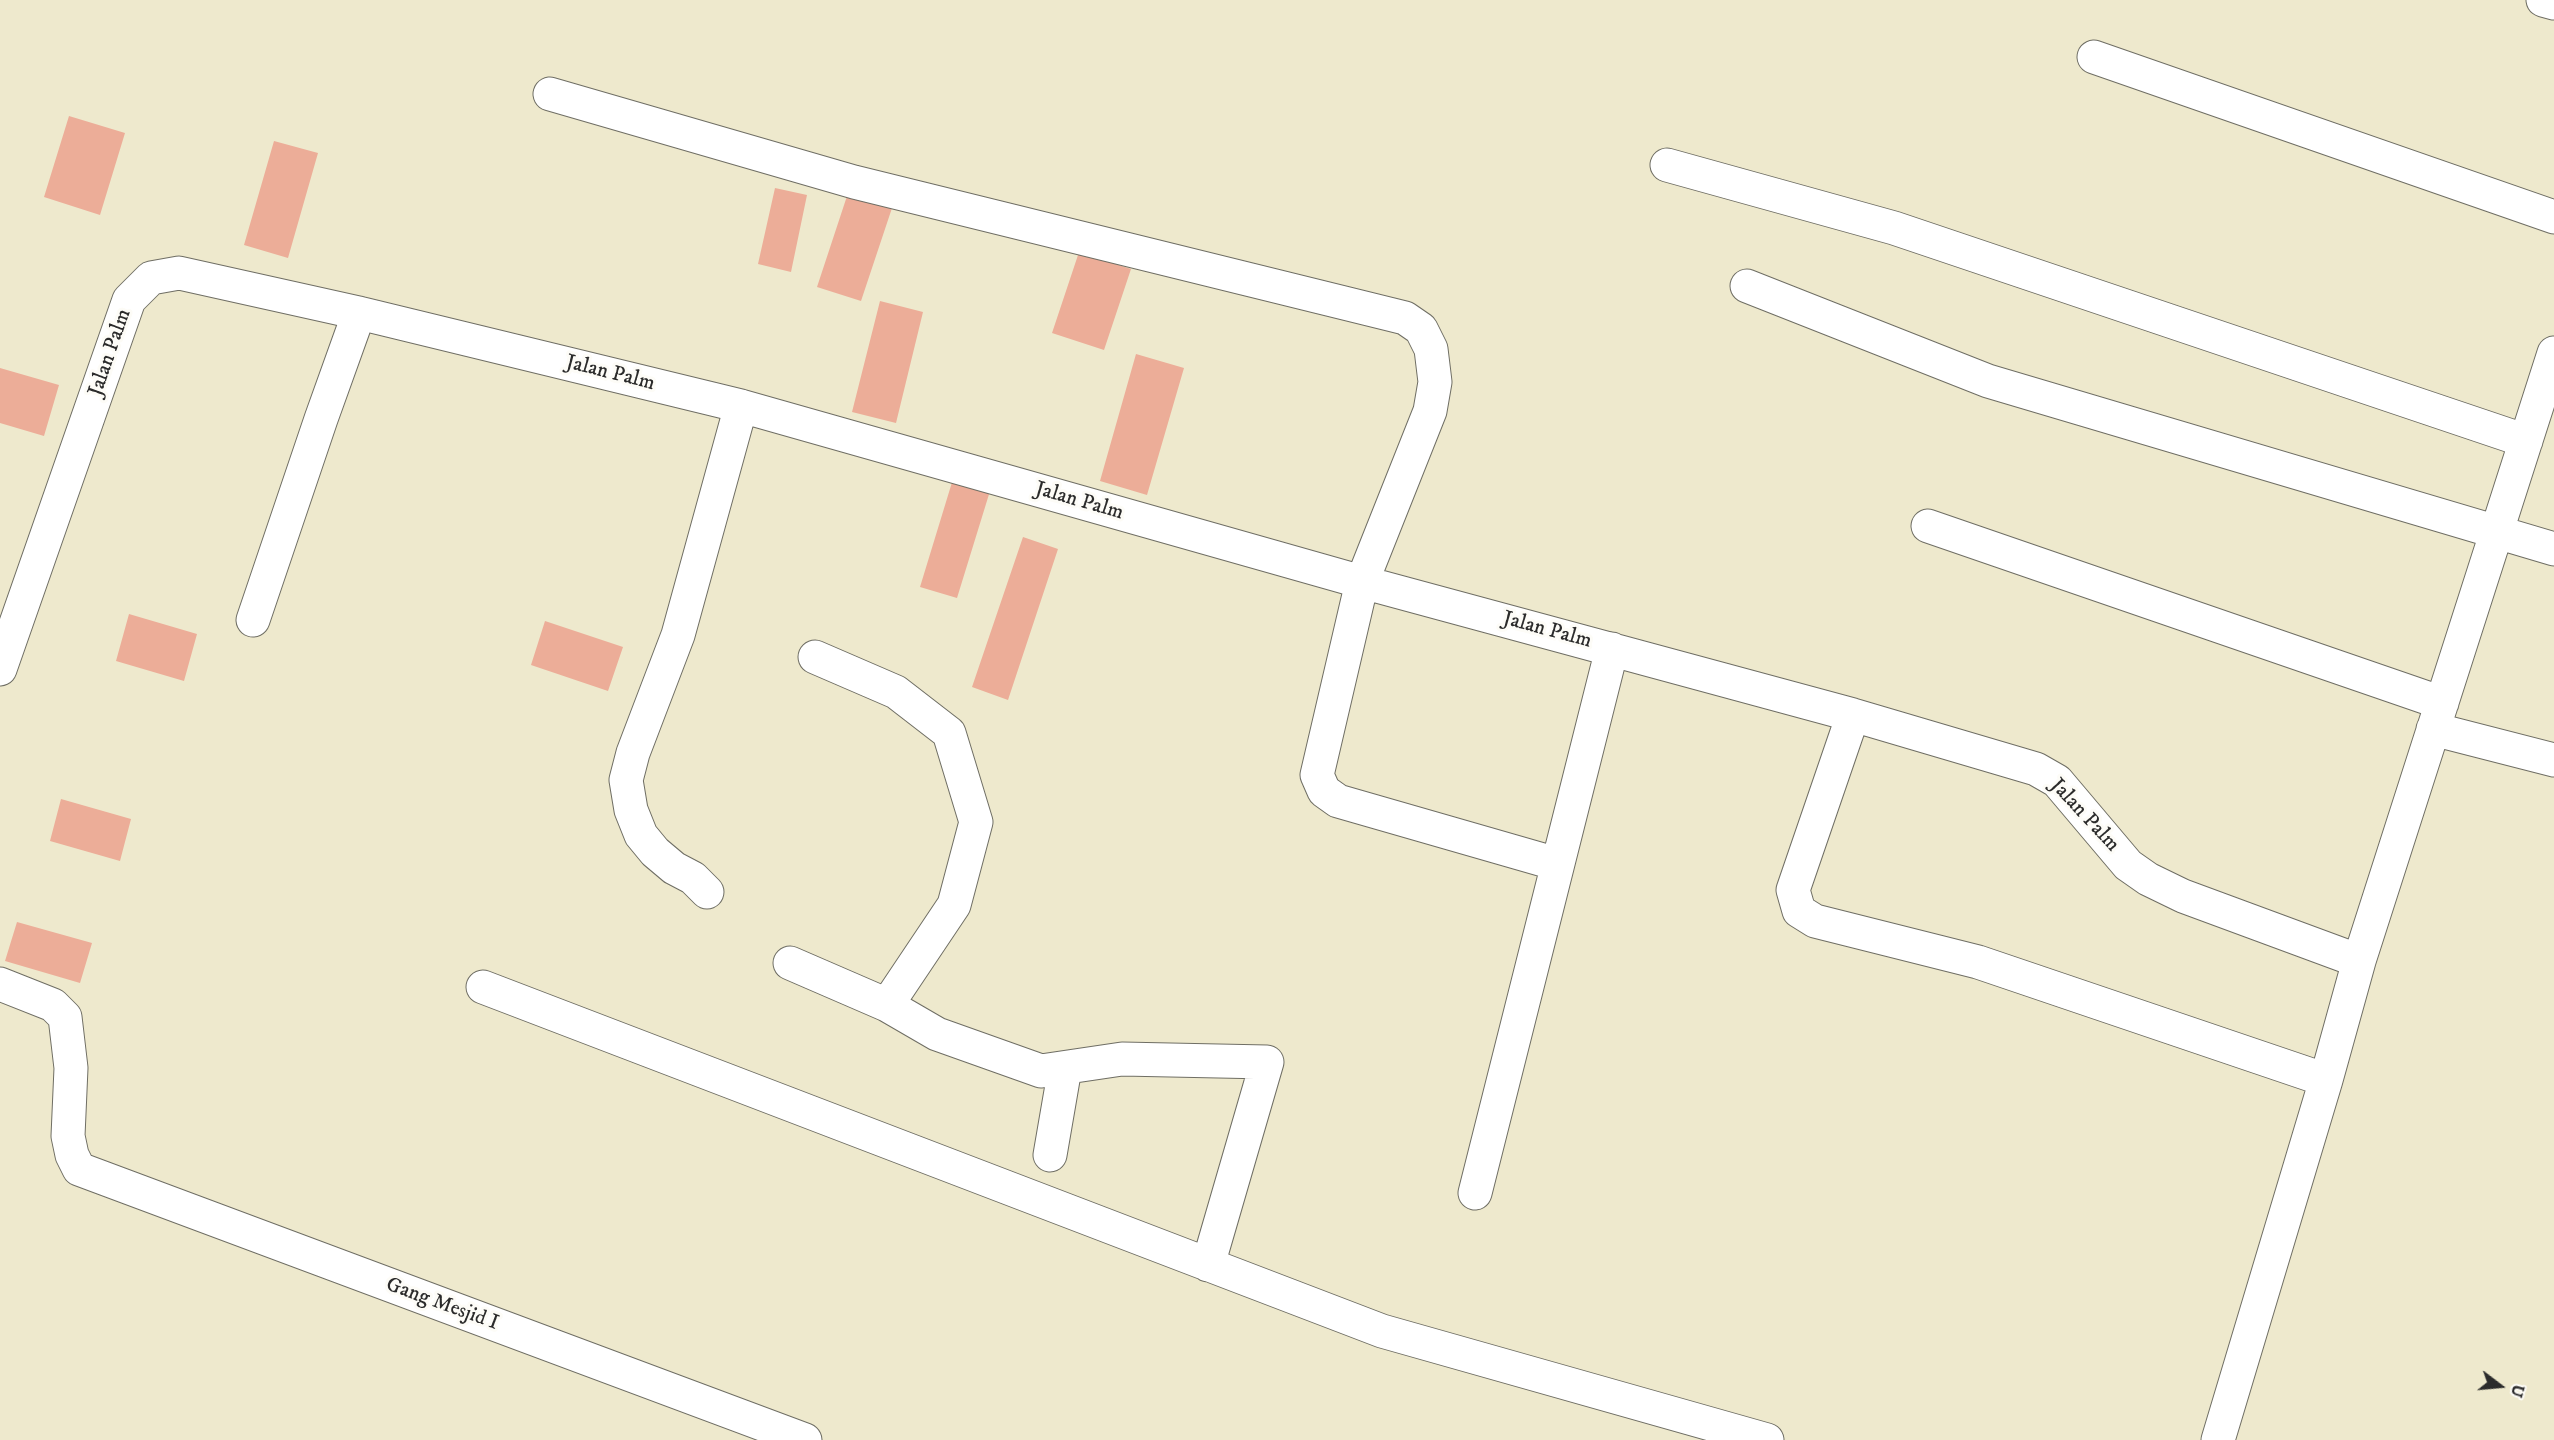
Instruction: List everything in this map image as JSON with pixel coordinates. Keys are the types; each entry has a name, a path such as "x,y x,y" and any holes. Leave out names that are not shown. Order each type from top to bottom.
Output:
{"street":[{"path":"2543,0 2554,3"},
{"path":"2094,57 2554,217"},
{"path":"550,94 854,182 1405,318 1421,328 1431,349 1435,382 1430,411 1362,582 1317,775 1324,791 1338,801 1557,864"},
{"path":"1667,165 1894,228 2526,441"},
{"name":"Jalan Palm","path":"0,669 129,300 151,278 179,273 359,313 741,406 1362,582 1852,715 2036,769 2057,781 2128,865 2148,879 2183,896 2359,961"},
{"path":"1747,286 1988,381 2497,530 2554,549"},
{"path":"253,620 359,313"},
{"path":"2218,1440 2326,1080 2359,961 2554,353"},
{"path":"707,891 699,882 674,868 655,852 641,835 631,810 626,780 633,753 678,635 741,406"},
{"path":"1928,526 2554,760"},
{"path":"1474,1193 1612,649"},
{"path":"815,657 896,692 949,733 976,822 954,905 887,1005"},
{"path":"1852,715 1793,890 1798,911 1815,921 1978,962 2326,1080"},
{"path":"790,963 887,1005 937,1034 1041,1071 1122,1059 1266,1062 1208,1265"},
{"name":"Gang Mesjid I","path":"0,984 53,1005 65,1017 71,1068 68,1136 72,1155 79,1169 805,1440"},
{"path":"483,987 1382,1331 1767,1440"},
{"path":"1050,1155 1065,1068"}],"building":[{"path":"69,116 125,133 100,215 44,197"},
{"path":"274,141 318,153 288,258 244,245"},
{"path":"775,188 807,195 791,272 758,264"},
{"path":"848,193 892,208 861,301 817,287"},
{"path":"1079,252 1131,269 1104,350 1052,333"},
{"path":"880,301 923,312 896,423 852,412"},
{"path":"1136,354 1184,368 1147,495 1100,481"},
{"path":"0,368 59,385 44,436 0,423"},
{"path":"953,479 990,491 957,598 920,587"},
{"path":"1023,537 1058,549 1008,700 972,687"},
{"path":"129,614 197,634 184,681 116,661"},
{"path":"545,621 623,647 608,691 531,665"},
{"path":"61,799 131,819 120,861 50,841"},
{"path":"17,922 92,943 80,983 5,961"}]}
